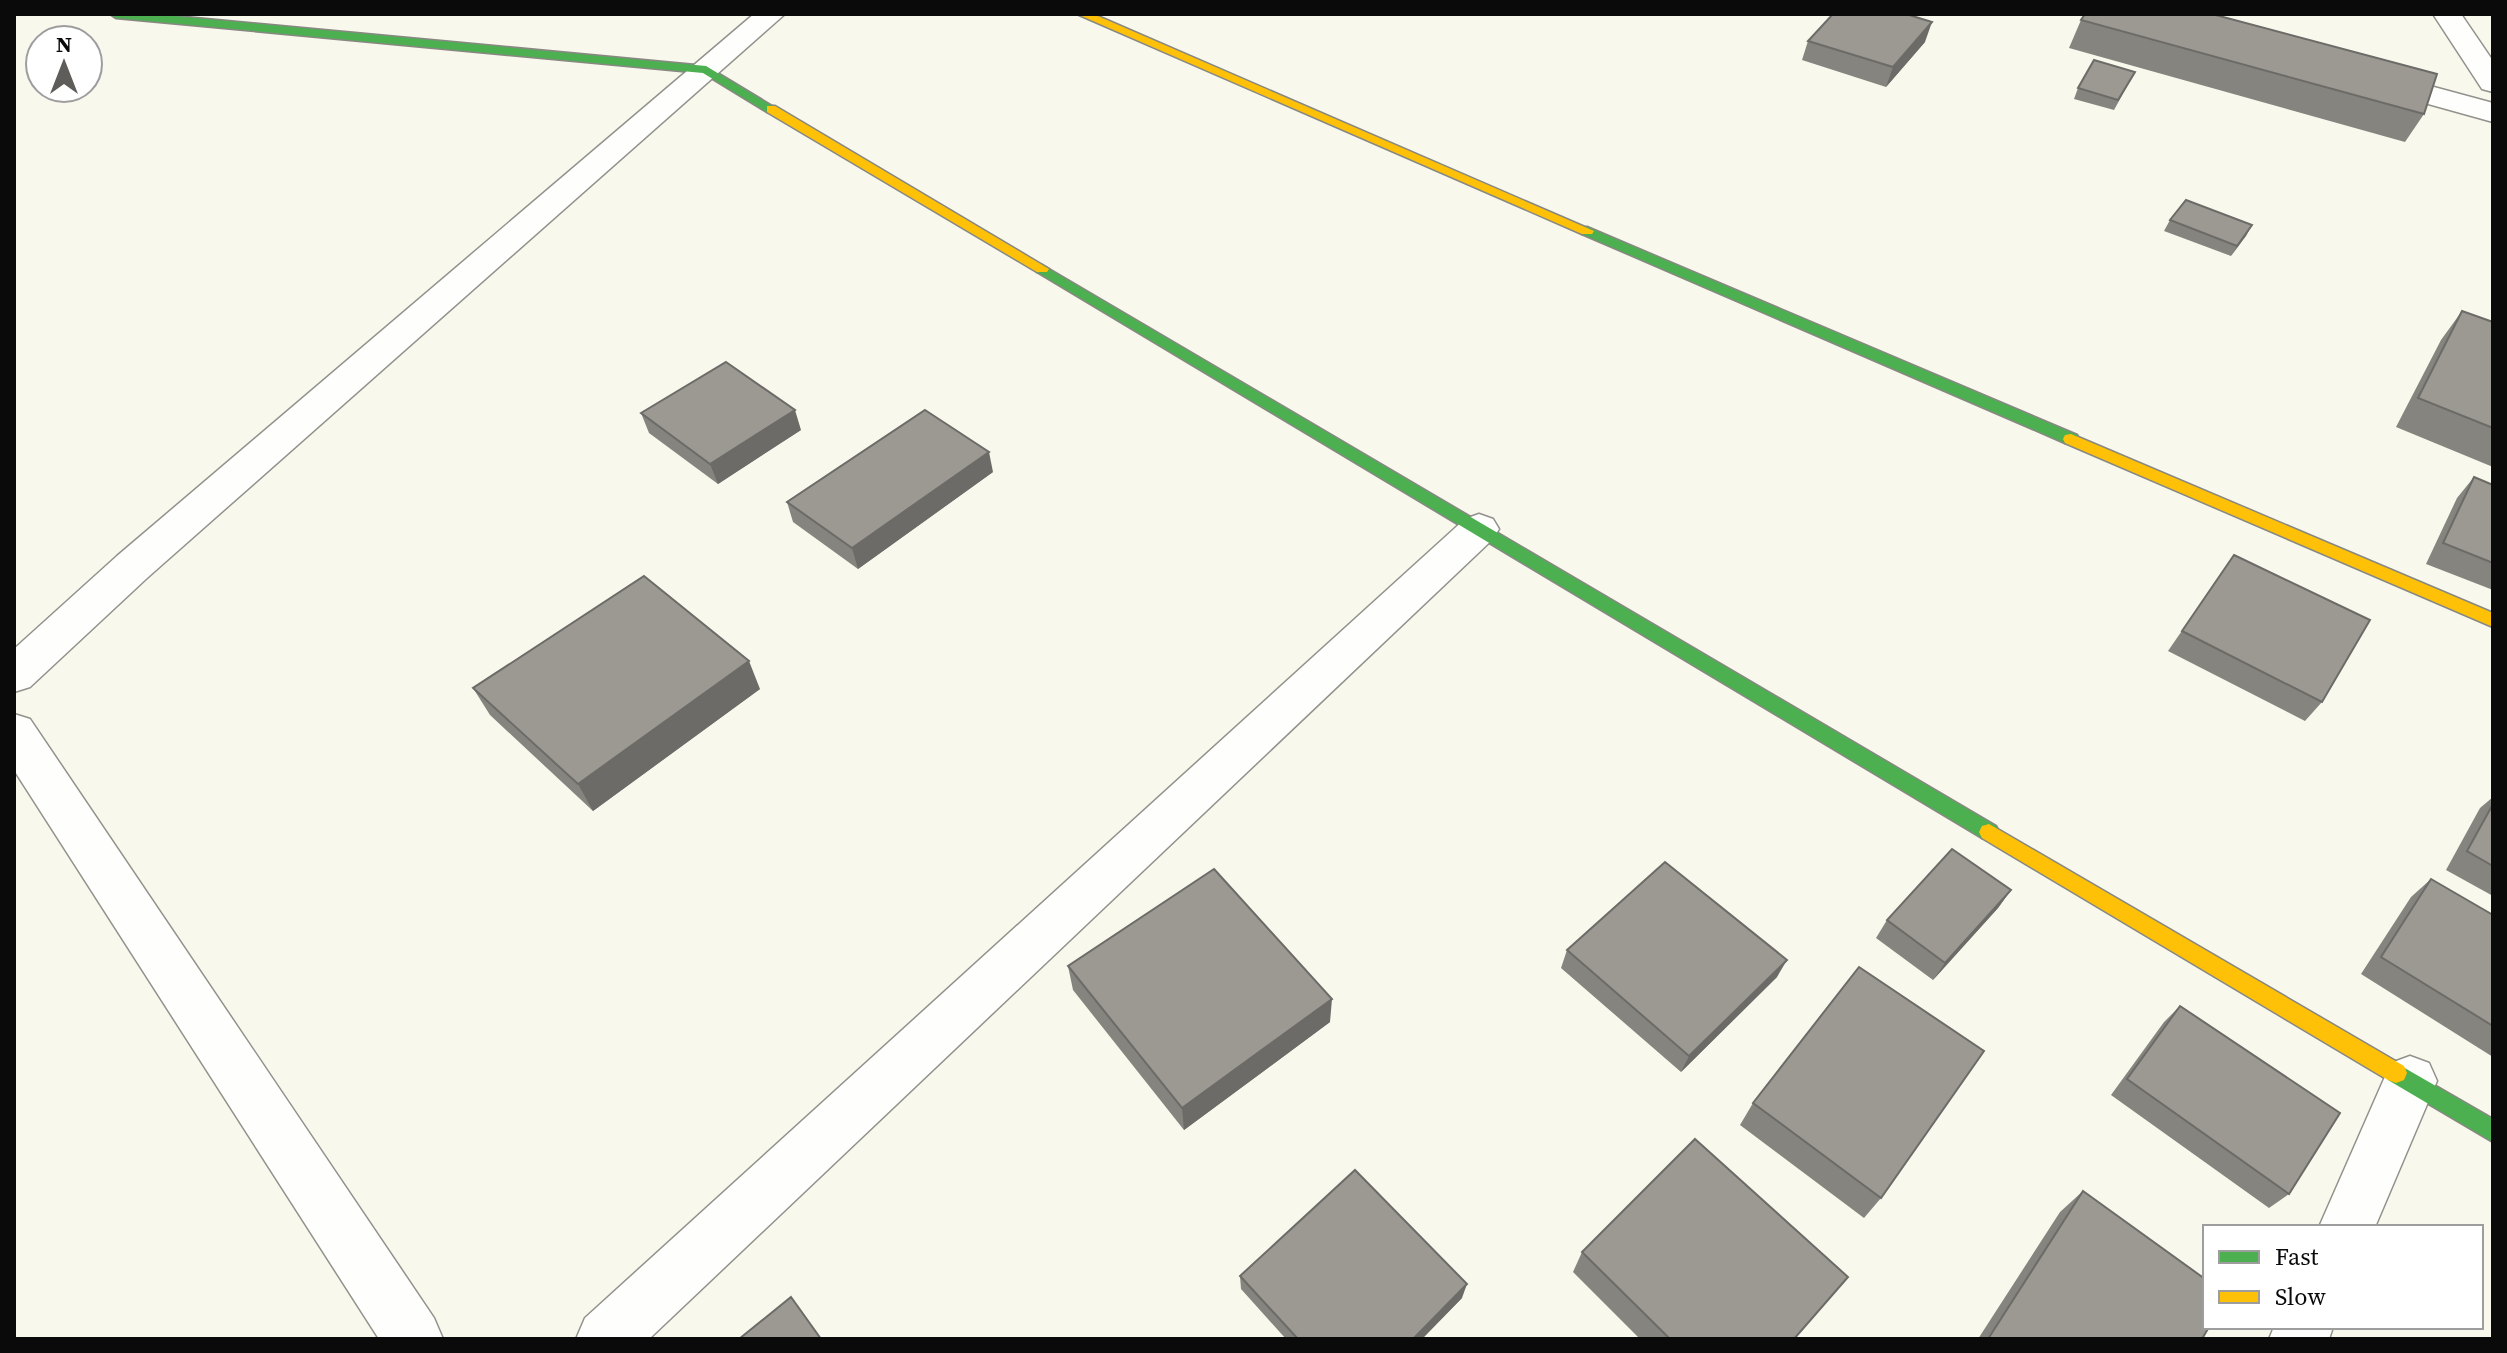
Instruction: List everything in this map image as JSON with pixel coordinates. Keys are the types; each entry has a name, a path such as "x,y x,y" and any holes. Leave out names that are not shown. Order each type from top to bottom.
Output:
{"street":[{"path":"116,14 706,70 2493,1131"},
{"path":"14,675 132,567 771,14"},
{"path":"1083,14 2493,620"},
{"path":"2447,14 2493,83"},
{"path":"2340,70 2493,113"},
{"path":"606,1339 1479,529"},
{"path":"14,732 413,1339"},
{"path":"2348,1225 2410,1081"}],"building":[{"path":"1833,14 1906,14 1932,22 1893,67 1808,41"},
{"path":"2085,14 2212,14 2437,74 2424,114 2081,20"},
{"path":"2094,60 2135,72 2118,100 2078,88"},
{"path":"2186,200 2252,225 2237,246 2170,220"},
{"path":"2462,311 2493,322 2493,428 2418,398"},
{"path":"726,362 795,410 710,464 641,413"},
{"path":"925,410 989,452 852,548 787,502"},
{"path":"2474,477 2493,485 2493,563 2443,543"},
{"path":"2234,555 2370,620 2322,702 2182,631"},
{"path":"644,576 749,661 578,784 473,688"},
{"path":"2493,804 2493,866 2467,851"},
{"path":"1952,849 2011,890 1945,963 1887,920"},
{"path":"1665,862 1787,960 1689,1056 1567,950"},
{"path":"1214,869 1332,999 1182,1108 1068,966"},
{"path":"2431,879 2493,915 2493,1026 2381,957"},
{"path":"1859,967 1984,1051 1881,1198 1753,1103"},
{"path":"2180,1006 2340,1113 2289,1194 2127,1079"},
{"path":"1695,1139 1848,1277 1794,1339 1670,1339 1582,1252"},
{"path":"1355,1170 1467,1284 1413,1339 1298,1339 1240,1276"},
{"path":"2083,1191 2203,1278 2203,1329 2208,1329 2202,1339 1988,1339"},
{"path":"791,1297 821,1339 739,1339"}],"traffic: fast":[{"path":"116,14 706,70 771,109"},
{"path":"1587,231 2071,439"},
{"path":"1042,269 1989,832"},
{"path":"2396,1073 2493,1131"}],"traffic: slow":[{"path":"1083,14 1587,231"},
{"path":"771,109 1042,269"},
{"path":"2071,439 2493,620"},
{"path":"1989,832 2396,1073"}]}
